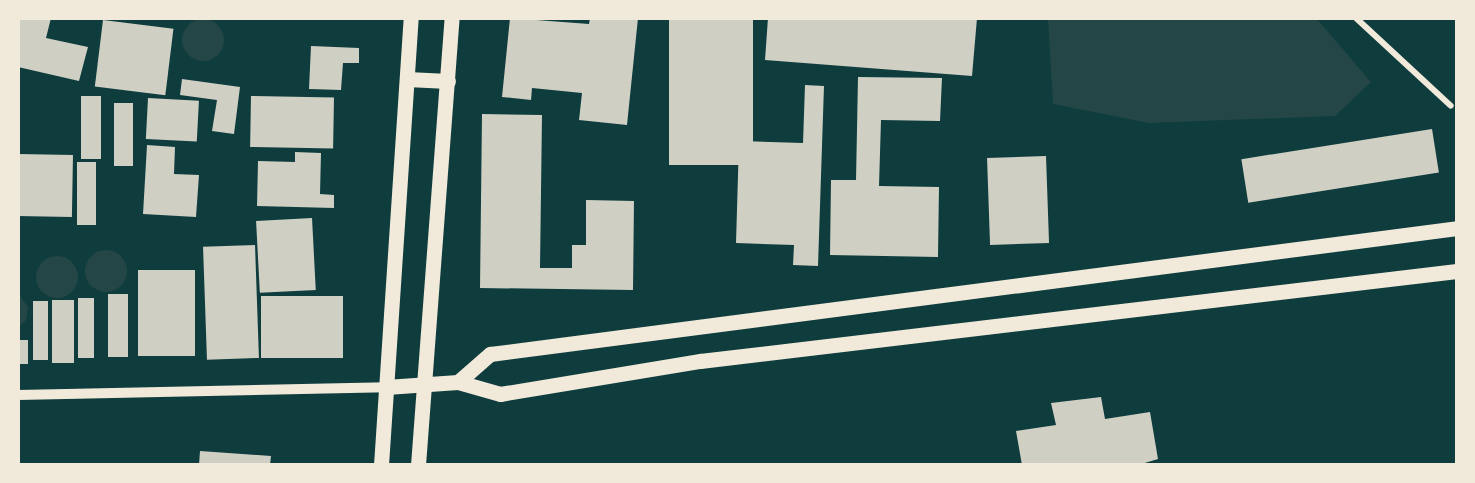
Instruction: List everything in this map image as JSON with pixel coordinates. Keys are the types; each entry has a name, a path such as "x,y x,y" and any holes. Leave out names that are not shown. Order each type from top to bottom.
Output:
{"main road":[{"path":"381,465 411,18"},
{"path":"418,465 452,18"},
{"path":"407,79 448,81"},
{"path":"458,382 490,354 1457,228"},
{"path":"386,387 458,382 500,394 700,361 1457,272"}],"street":[{"path":"1356,18 1451,106"},
{"path":"18,395 386,387"}],"shaded area":[{"path":"1048,18 1316,18 1371,82 1335,116 1149,123 1053,104"},
{"path":"203,19 211,20 218,25 223,32 223,48 218,55 211,60 203,61 195,60 188,55 183,48 182,40 183,32 188,25 195,20"},
{"path":"106,250 114,251 121,256 126,263 126,279 121,286 114,291 106,292 98,291 91,286 86,279 85,271 86,263 91,256 98,251"},
{"path":"57,256 65,257 72,262 77,269 77,285 72,292 65,297 57,298 49,297 42,292 37,285 36,277 37,269 42,262 49,257"},
{"path":"18,293 28,307 26,320 18,328"}],"building":[{"path":"18,18 51,18 46,38 88,47 79,81 18,67"},
{"path":"510,18 589,24 590,18 638,18 627,125 579,120 582,93 532,88 531,100 502,97"},
{"path":"669,18 753,18 753,165 669,165"},
{"path":"768,18 977,18 972,76 765,60"},
{"path":"103,20 173,29 165,95 95,87"},
{"path":"311,46 359,48 359,63 343,63 341,90 309,89"},
{"path":"858,77 942,78 940,121 881,120 879,186 939,187 938,257 830,255 831,180 856,180"},
{"path":"182,79 240,87 234,134 212,131 217,100 180,95"},
{"path":"805,85 824,86 818,266 793,265 794,245 736,243 739,141 803,143"},
{"path":"81,96 101,96 101,159 81,159"},
{"path":"251,96 334,97 333,148 250,147"},
{"path":"148,98 199,101 197,142 146,139"},
{"path":"114,103 133,103 133,166 114,166"},
{"path":"482,114 542,115 540,268 572,268 572,245 586,245 586,200 634,201 633,290 480,288"},
{"path":"1432,129 1439,172 1248,203 1241,159"},
{"path":"147,145 175,147 174,174 199,175 196,217 143,214"},
{"path":"295,152 321,153 320,194 334,195 334,208 257,206 258,161 295,162"},
{"path":"18,154 73,155 72,217 18,216"},
{"path":"1046,156 1049,243 990,245 987,158"},
{"path":"77,162 96,162 96,225 77,225"},
{"path":"312,218 316,290 260,293 256,221"},
{"path":"255,245 259,358 207,360 203,247"},
{"path":"138,270 195,270 195,356 138,356"},
{"path":"108,294 128,294 128,357 108,357"},
{"path":"261,296 343,296 343,358 261,358"},
{"path":"78,298 94,298 94,358 78,358"},
{"path":"52,300 74,300 74,363 52,363"},
{"path":"33,301 48,301 48,360 33,360"},
{"path":"18,340 28,340 28,364 18,364"},
{"path":"1101,397 1105,419 1150,412 1158,459 1138,465 1022,465 1016,431 1056,425 1051,403"},
{"path":"200,451 271,456 270,465 199,465"}]}
